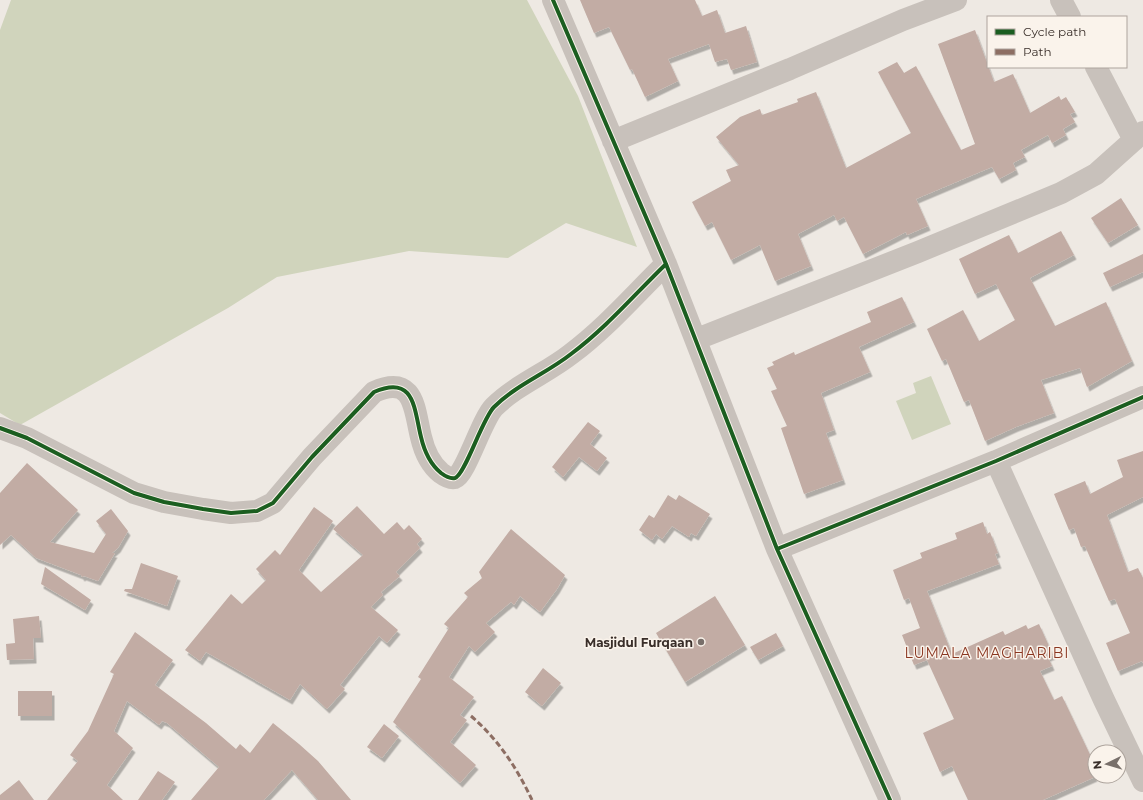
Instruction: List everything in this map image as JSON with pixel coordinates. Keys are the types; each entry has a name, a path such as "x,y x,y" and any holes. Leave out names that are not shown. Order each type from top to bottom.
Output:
{"street":[{"path":"552,0 697,339 777,549 890,800"},
{"path":"613,141 790,69 902,20 956,0"},
{"path":"1061,0 1069,16"},
{"path":"697,339 1061,193 1096,174 1138,136 1097,68"},
{"path":"0,428 27,438 134,492 164,502 231,513 257,511 273,503 312,457 374,392 385,387 396,388 410,395 415,407 426,454 436,469 445,476 454,478 460,476 471,450 493,408 512,393 570,355 589,340 666,264"},
{"path":"777,549 996,461 1143,397"},
{"path":"996,461 1104,700 1143,780"}],"green space":[{"path":"11,0 527,0 578,96 637,247 566,223 508,258 409,251 277,277 228,308 20,425 0,413 0,30"},
{"path":"931,376 951,424 912,440 896,401 916,393 913,383"}],"building":[{"path":"580,0 695,0 702,16 717,10 725,33 746,26 757,62 731,70 727,59 715,62 709,44 668,59 678,81 645,97 632,69 630,70 609,27 594,33"},
{"path":"975,30 987,63 987,68 989,68 994,82 1013,74 1030,113 1059,96 1061,100 1066,97 1075,112 1070,114 1075,122 1063,129 1066,135 1052,143 1048,135 1021,150 1025,157 1013,163 1016,170 999,179 992,167 916,199 928,226 907,235 906,232 863,254 844,217 837,221 834,215 798,234 811,266 775,281 760,245 731,260 712,222 705,226 692,202 731,181 726,170 739,165 716,137 740,117 760,109 762,115 798,102 797,99 816,92 846,168 911,133 878,72 897,62 904,73 916,66 961,150 975,144 938,44"},
{"path":"1121,198 1138,225 1108,243 1091,218"},
{"path":"1061,231 1074,255 1030,278 1055,326 1106,302 1132,361 1087,387 1080,368 1041,380 1054,413 1016,427 985,441 969,400 964,402 946,359 942,361 927,329 963,310 979,341 1015,320 996,284 975,294 959,259 1009,235 1018,253"},
{"path":"1143,254 1143,272 1110,287 1103,273"},
{"path":"902,297 914,322 859,347 870,372 821,393 834,430 826,433 843,480 804,494 781,428 787,426 771,391 777,389 767,368 774,365 772,362 794,352 795,355 871,322 867,312"},
{"path":"588,422 600,431 590,444 607,458 597,471 579,457 563,477 552,467"},
{"path":"1143,451 1143,497 1107,515 1128,572 1138,568 1143,578 1143,663 1142,661 1118,671 1106,643 1130,633 1115,599 1109,601 1085,546 1081,547 1074,528 1069,530 1054,494 1085,481 1090,494 1123,477 1117,460"},
{"path":"27,463 78,510 50,542 94,553 106,534 96,521 111,509 128,531 118,548 112,553 115,553 98,581 84,576 82,577 81,575 36,558 11,535 0,545 0,493"},
{"path":"668,495 676,500 679,495 710,514 696,536 691,533 689,537 672,526 662,539 656,534 652,540 639,530 649,515 654,518"},
{"path":"357,506 384,534 397,522 404,530 409,525 422,539 417,544 420,548 396,572 400,576 381,592 383,595 371,607 398,630 387,643 379,636 340,685 345,689 327,709 300,684 290,700 206,652 200,661 185,650 231,594 242,604 266,580 256,569 275,550 280,555 314,507 333,521 299,570 321,592 363,555 333,529"},
{"path":"983,522 987,534 990,532 998,553 995,554 999,564 927,591 952,654 1003,631 1005,635 1026,625 1028,629 1039,624 1053,655 1048,657 1052,666 1040,671 1054,700 1062,696 1087,748 1087,781 1043,800 968,800 952,766 940,772 923,733 954,719 927,660 914,665 902,635 920,628 909,598 904,600 893,570 922,558 920,553 957,539 955,533"},
{"path":"511,529 565,575 557,589 540,612 520,596 514,605 511,602 486,623 495,632 475,652 469,646 449,677 474,697 460,715 467,720 450,742 476,765 460,783 393,722 421,679 418,677 449,628 444,624 468,597 464,593 482,578 479,572"},
{"path":"141,563 178,576 167,606 124,591 125,589 132,589"},
{"path":"45,567 91,600 85,610 41,584"},
{"path":"715,596 745,645 685,682 656,633"},
{"path":"39,616 41,638 33,638 34,659 7,660 6,644 15,643 13,619"},
{"path":"135,632 173,660 155,685 206,723 236,749 240,744 250,753 273,723 318,761 351,800 318,800 292,770 264,800 191,800 219,767 167,723 162,721 159,725 127,701 114,731 133,748 107,785 123,800 47,800 78,761 70,755 88,731 114,674 110,672"},
{"path":"776,633 783,646 758,660 750,647"},
{"path":"543,668 561,683 542,706 525,692"},
{"path":"18,691 52,691 52,716 18,716"},
{"path":"384,724 399,736 382,758 367,747"},
{"path":"158,771 175,782 162,800 138,800"},
{"path":"19,780 34,800 0,800 0,795"}],"marked path":[{"path":"471,716 490,734 506,755 532,800"}],"cycle path":[{"path":"553,0 666,264 777,549 890,800"},
{"path":"0,428 27,438 134,493 164,502 203,509 231,513 257,511 273,503 312,457 374,392 388,388 398,388 405,391 410,397 414,406 424,447 431,461 443,474 449,478 455,478 464,467 484,423 494,407 512,392 562,361 584,344 666,264"},
{"path":"777,549 996,461 1143,397"}],"place":[{"name":"Masjidul Furqaan","path":"701,642"}],"district":[{"name":"LUMALA MAGHARIBI","path":"987,653"}]}
